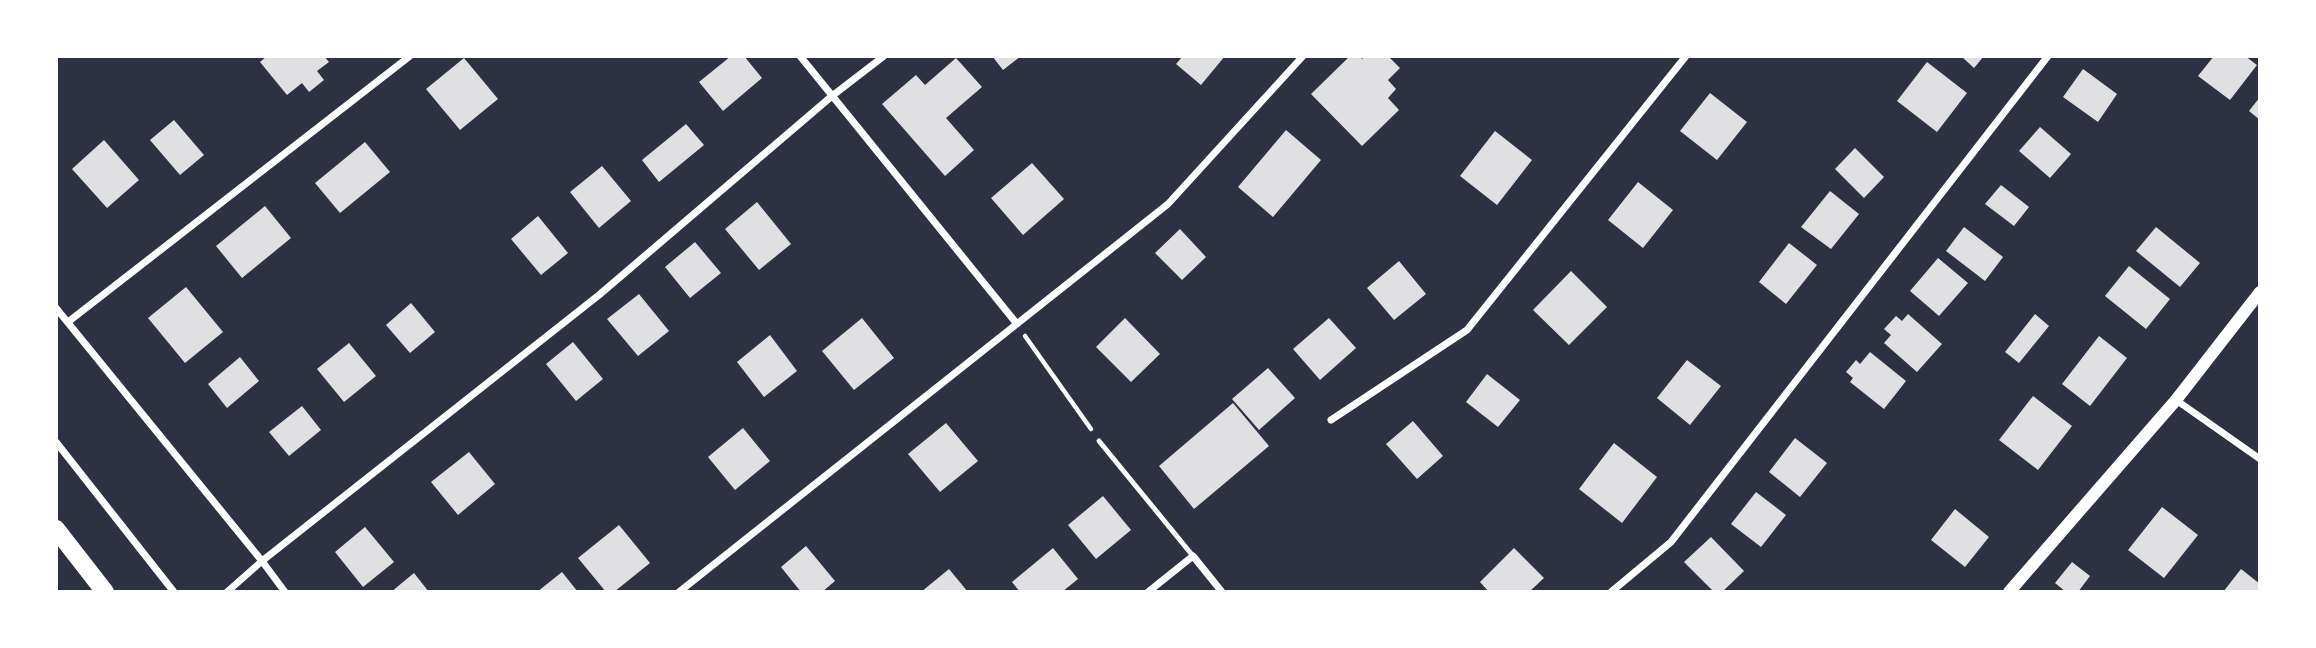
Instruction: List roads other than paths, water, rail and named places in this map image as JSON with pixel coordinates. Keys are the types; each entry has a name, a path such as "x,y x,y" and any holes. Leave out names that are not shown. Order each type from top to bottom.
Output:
{"main road":[{"path":"56,528 106,592"}],"street":[{"path":"68,322 410,56"},
{"path":"800,56 1017,324"},
{"path":"227,592 262,561 599,295 832,96 884,56"},
{"path":"679,592 1168,204 1303,56"},
{"path":"1331,420 1467,330 1686,56"},
{"path":"1611,592 1671,542 2048,56"},
{"path":"2009,592 2176,400 2260,292"},
{"path":"56,308 285,592"},
{"path":"2176,400 2260,459"},
{"path":"56,442 174,592"},
{"path":"1148,592 1193,556 1222,592"}],"lane":[{"path":"1099,441 1193,556"}]}
